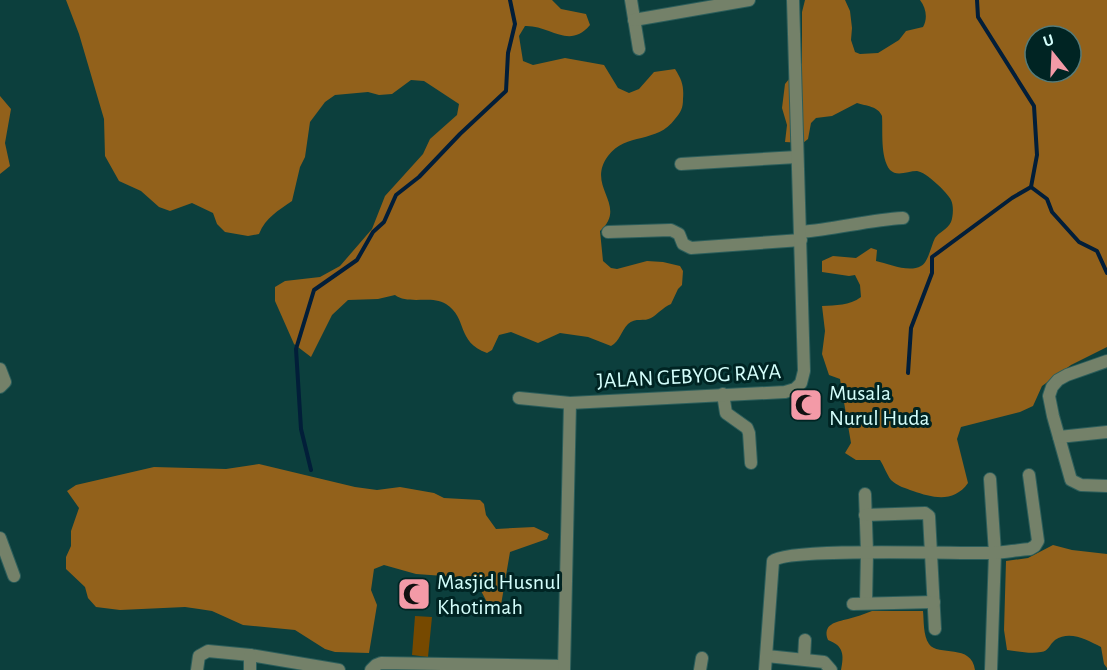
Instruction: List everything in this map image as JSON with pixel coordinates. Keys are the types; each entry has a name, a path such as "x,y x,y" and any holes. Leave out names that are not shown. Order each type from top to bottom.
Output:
{"street":[{"path":"631,0 639,49"},
{"path":"634,20 749,0"},
{"name":"JALAN GEBYOG RAYA","path":"564,668 570,403 785,392 795,389 801,383 804,371 794,0"},
{"path":"681,164 798,157"},
{"path":"608,232 671,230 679,234 683,244 691,249 801,236 874,220 903,218"},
{"path":"1107,361 1058,380 1049,396 1071,480 1081,485 1107,486"},
{"path":"0,369 5,382 0,387"},
{"path":"723,394 726,413 747,428 751,463"},
{"path":"519,398 570,403"},
{"path":"1059,437 1107,432"},
{"path":"765,670 775,558 784,555 867,552 995,553 1030,549 1038,541 1029,475"},
{"path":"990,479 995,553 991,670"},
{"path":"865,494 866,603"},
{"path":"866,515 925,513 929,516 933,552 935,629"},
{"path":"0,538 14,576"},
{"path":"853,604 934,602"},
{"path":"797,663 805,640"},
{"path":"197,670 200,656 208,651 250,655 309,668 339,670"},
{"path":"250,655 250,670"},
{"path":"767,656 797,663 824,662 831,670"},
{"path":"371,670 381,663 564,668"}],"shaded area":[{"path":"66,0 552,0 561,9 586,14 590,25 574,36 559,35 525,26 519,36 523,61 533,65 565,58 604,65 618,88 629,93 639,89 654,72 675,69 683,90 680,112 668,127 615,149 602,167 601,177 610,213 608,222 600,231 603,261 611,268 617,269 647,261 680,266 683,271 682,285 671,304 649,319 631,322 611,346 588,337 560,333 538,343 511,332 499,335 492,350 487,353 471,343 453,310 440,301 406,299 395,295 378,299 348,300 332,315 311,357 294,344 275,301 275,287 285,281 320,277 340,266 372,229 385,196 423,154 430,139 457,115 459,104 424,81 411,80 392,94 379,95 368,92 335,95 325,102 310,122 305,157 300,167 292,201 269,219 259,234 248,236 225,232 217,224 213,213 192,203 170,211 159,207 141,191 119,181 105,156 104,119 79,34"},
{"path":"805,0 845,0 850,11 851,40 855,52 860,54 878,53 899,40 906,31 923,27 926,13 920,0 1107,0 1107,347 1071,365 1042,386 1033,406 1020,412 961,427 957,439 968,483 956,494 943,497 928,496 901,487 891,480 880,460 856,460 845,453 851,443 840,379 829,375 822,354 825,331 822,306 852,302 861,297 860,285 855,275 822,272 822,261 833,256 856,258 871,248 877,250 876,261 911,269 921,266 935,238 951,222 952,202 941,188 921,172 899,173 890,170 883,151 882,116 878,110 871,107 857,103 832,116 816,118 811,123 808,139 803,143 785,142 787,125 782,108 785,84 802,63 802,12"},
{"path":"0,96 11,109 5,143 10,166 0,174"},
{"path":"259,464 355,487 377,490 400,487 434,493 444,498 480,500 484,504 486,515 496,529 534,527 549,534 547,539 510,552 501,605 491,610 478,585 444,576 416,574 384,565 374,569 371,590 377,605 369,653 335,652 325,649 295,630 243,625 212,611 185,607 120,610 96,607 88,598 85,587 66,569 66,557 71,546 71,531 79,508 67,491 76,485 154,467 226,469"},
{"path":"1053,545 1072,550 1107,554 1107,668 1101,647 1072,636 1055,640 1041,652 1007,650 1004,630 1006,561 1028,558"},
{"path":"872,611 923,611 929,644 933,648 968,656 975,670 841,670 842,652 837,645 828,640 827,630 835,623"},
{"path":"415,616 432,617 428,657 412,655"}],"waterway":[{"path":"311,470 301,429 296,349 314,290 357,260 373,232 384,222 396,195 419,177 506,91 508,53 515,24 510,0"},
{"path":"908,373 911,328 932,273 932,257 1012,198 1031,187 1037,155 1034,106 978,17 977,0"},
{"path":"1031,187 1047,199 1052,212 1079,242 1097,251 1107,273"}],"place":[{"name":"Musala Nurul Huda","path":"806,405"},
{"name":"Masjid Husnul Khotimah","path":"414,594"}]}
